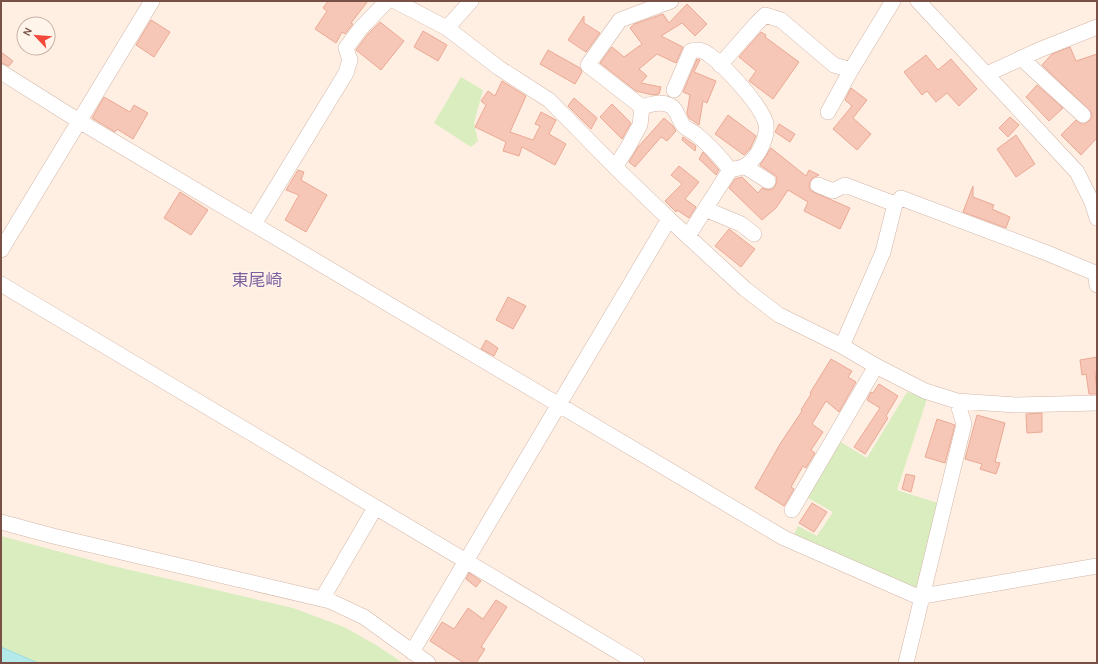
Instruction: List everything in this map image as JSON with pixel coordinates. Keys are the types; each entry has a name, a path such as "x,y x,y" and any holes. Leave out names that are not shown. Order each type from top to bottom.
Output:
{"street":[{"path":"1,250 152,1"},
{"path":"254,224 346,73 350,60 346,48 360,28 387,1"},
{"path":"395,1 447,28 499,68 549,100 614,167 688,236 745,289 780,315 842,346 876,366 925,391 956,401 1016,405 1097,403"},
{"path":"447,28 471,1"},
{"path":"642,107 588,65 620,20 671,1"},
{"path":"828,112 851,70 893,1"},
{"path":"918,1 1092,187 1092,202 1097,218"},
{"path":"720,65 757,23 766,15 782,20 834,65 851,70"},
{"path":"987,74 1021,58 1097,27"},
{"path":"674,90 691,51 697,49 707,53 749,96 762,114 766,125 764,140 756,155 744,166 730,170 688,236"},
{"path":"1021,58 1083,115"},
{"path":"1,72 79,121 784,538 914,595 923,596 1097,566"},
{"path":"642,107 651,104 664,103 672,106 684,126 709,144 722,158 730,170"},
{"path":"614,167 628,147 640,125 642,107"},
{"path":"744,166 768,181"},
{"path":"818,185 833,191 845,185 895,204"},
{"path":"842,346 883,252 895,204 901,198 1047,253 1094,273 1097,285"},
{"path":"705,209 741,224 754,234"},
{"path":"412,652 670,219"},
{"path":"1,284 375,508 467,560 637,663"},
{"path":"792,510 876,366"},
{"path":"906,663 964,424 956,401"},
{"path":"322,599 375,508"},
{"path":"1,522 53,536 330,601 364,617 428,663"}],"green space":[{"path":"461,77 483,90 474,123 478,141 471,147 434,123"},
{"path":"907,392 927,399 897,490 941,504 916,590 793,536 798,526 817,536 833,512 806,497 839,441 867,458"},
{"path":"1,536 113,566 293,608 344,627 376,645 403,663 38,663 1,647"}],"water":[{"path":"1,647 38,663 1,663"}],"building":[{"path":"328,1 368,1 351,23 353,24 345,34 342,32 336,43 315,29 327,11 323,8"},
{"path":"687,4 707,24 695,36 682,23 661,36 683,47 676,63 657,54 639,69 647,76 641,83 661,87 659,94 653,95 636,91 600,63 612,47 624,57 642,44 630,28 634,24 663,14 669,23"},
{"path":"584,16 584,23 600,33 586,52 568,40"},
{"path":"151,20 170,32 154,57 136,45"},
{"path":"380,22 404,41 381,70 356,50 368,34"},
{"path":"423,31 447,45 438,61 414,47"},
{"path":"761,32 766,35 765,37 799,62 773,99 749,81 756,71 739,57"},
{"path":"1070,47 1076,61 1097,54 1097,138 1081,155 1061,135 1076,120 1081,124 1085,124 1089,121 1092,117 1091,112 1042,65 1052,54"},
{"path":"548,50 580,68 582,72 575,84 540,64"},
{"path":"1,52 13,61 9,66 1,63"},
{"path":"926,55 938,70 951,59 977,89 959,106 947,93 936,102 927,91 922,95 904,72"},
{"path":"697,59 700,60 694,72 716,81 707,103 703,101 699,125 688,116 687,113 690,95 683,92"},
{"path":"502,81 526,96 510,132 533,140 540,126 535,124 541,112 556,120 549,134 566,144 555,165 522,147 519,156 503,151 506,142 475,127 486,105 481,101 488,91 495,96"},
{"path":"1037,85 1063,108 1049,121 1026,97"},
{"path":"851,88 867,100 853,118 871,134 857,150 833,129 852,106 845,100"},
{"path":"104,97 130,112 134,105 148,113 133,139 117,129 115,132 92,118"},
{"path":"574,98 597,118 591,129 568,106"},
{"path":"612,104 631,123 622,139 600,117"},
{"path":"728,115 756,136 750,149 744,155 715,134"},
{"path":"1010,117 1019,125 1008,137 999,128"},
{"path":"664,118 676,131 667,141 661,137 635,167 629,162 638,147"},
{"path":"779,124 795,134 790,142 775,132"},
{"path":"1016,135 1035,164 1016,177 997,149"},
{"path":"683,137 696,146 695,151 682,140"},
{"path":"771,148 806,176 809,170 819,175 810,181 809,187 811,191 850,208 840,229 804,211 808,202 788,190 776,208 762,220 729,188 735,179 742,177 758,193 762,188 768,190 773,189 777,181 776,176 760,165"},
{"path":"703,152 719,170 716,175 699,159"},
{"path":"679,166 699,182 685,199 696,207 689,218 677,210 676,212 665,201 682,184 671,175"},
{"path":"298,170 304,172 301,180 327,195 306,232 285,220 299,195 286,190"},
{"path":"973,186 973,197 994,205 992,209 1010,217 1006,228 963,212"},
{"path":"180,192 208,210 191,235 164,218"},
{"path":"729,229 755,249 741,267 715,246"},
{"path":"508,297 526,306 513,329 496,320"},
{"path":"486,340 498,348 494,356 481,349"},
{"path":"1097,357 1097,372 1095,372 1097,394 1089,394 1086,374 1082,375 1080,360"},
{"path":"831,359 852,371 848,377 856,382 839,412 826,401 812,424 823,432 811,450 815,453 806,468 803,466 791,487 794,489 784,506 755,488 780,444 802,411 801,410 811,394 810,393"},
{"path":"879,384 898,396 886,416 888,418 865,454 854,447 880,408 867,400 871,392 873,393"},
{"path":"1042,413 1042,432 1027,433 1026,414"},
{"path":"977,415 1005,423 995,462 1000,463 996,474 980,469 982,464 965,459"},
{"path":"937,419 955,425 945,463 925,457"},
{"path":"906,474 915,476 911,492 902,489"},
{"path":"812,503 827,512 814,532 799,523"},
{"path":"469,573 481,581 476,587 466,579"},
{"path":"496,600 507,607 481,647 485,649 476,663 464,663 430,641 442,622 454,629 468,608 483,619"}],"district":[{"name":"東尾崎","path":"257,280"}]}
